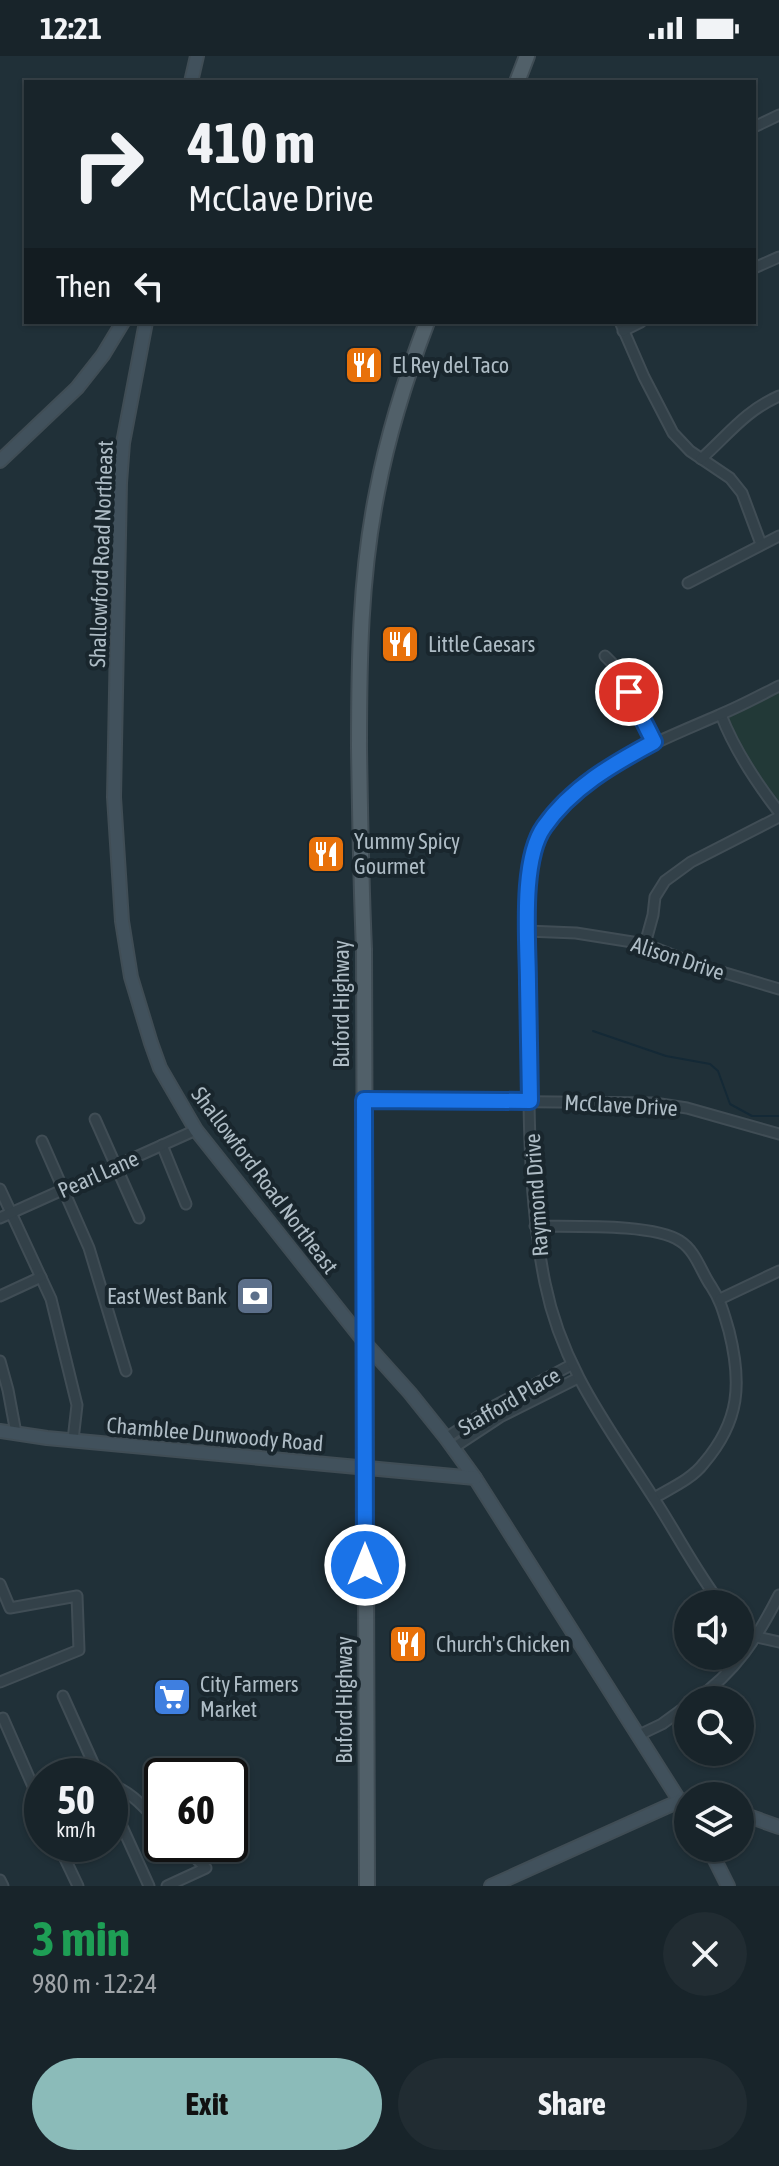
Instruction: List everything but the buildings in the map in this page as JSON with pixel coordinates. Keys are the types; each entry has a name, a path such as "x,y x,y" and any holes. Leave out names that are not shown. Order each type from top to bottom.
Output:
{"main road":[{"path":"518,80 527,56"},
{"name":"Buford Highway","path":"367,1886 364,949 359,688 362,603 369,539 384,458 399,402 426,324"}],"street":[{"path":"191,80 197,56"},
{"path":"756,126 779,115"},
{"path":"756,267 779,257"},
{"path":"0,461 77,388 122,324"},
{"name":"Shallowford Road Northeast","path":"146,324 123,443 120,483 114,797 122,921 131,977 160,1068 196,1130 366,1344 450,1443 674,1786"},
{"path":"622,326 673,433 690,451 730,478 742,493 761,544"},
{"path":"701,459 731,427 779,396"},
{"path":"688,583 779,536"},
{"path":"605,656 616,667 654,742"},
{"name":"Raymond Drive","path":"711,1590 600,1417 571,1365 550,1306 535,1226 527,895 535,843 543,828 570,798 595,777 654,742 721,715 779,686"},
{"path":"645,944 655,897 665,881 691,862 779,814 757,785 721,715"},
{"name":"Alison Drive","path":"527,931 576,933 645,944 698,965 779,989"},
{"name":"McClave Drive","path":"364,1100 654,1103 687,1108 779,1134"},
{"path":"95,1119 139,1218"},
{"name":"Pearl Lane","path":"0,1218 196,1130"},
{"path":"42,1141 89,1248 126,1371"},
{"path":"162,1145 186,1204"},
{"path":"0,1189 51,1299 77,1405 73,1440"},
{"path":"535,1226 642,1230 672,1237 690,1249 720,1299 734,1351 738,1380 735,1405 725,1433 704,1464 654,1498"},
{"path":"720,1299 779,1271"},
{"path":"0,1296 41,1277"},
{"path":"0,1361 16,1433"},
{"name":"Stafford Place","path":"450,1443 496,1405 571,1365"},
{"name":"Stafford Place","path":"450,1443 578,1378"},
{"name":"Chamblee Dunwoody Road","path":"0,1431 475,1478"},
{"path":"0,1682 79,1650 77,1596 10,1608 1,1588"},
{"path":"715,1686 757,1637 779,1595"},
{"path":"754,1635 779,1642"},
{"path":"63,1696 91,1758"},
{"path":"639,1735 674,1715"},
{"path":"3,1718 24,1766"},
{"path":"128,1793 144,1808"},
{"path":"491,1886 674,1805"},
{"path":"754,1818 779,1827"},
{"path":"128,1840 149,1886"},
{"path":"67,1862 78,1886"},
{"path":"167,1886 206,1868 200,1862"},
{"path":"717,1862 728,1886"},
{"path":"0,1880 3,1886"}],"green space":[{"path":"779,687 779,813 721,715"}],"waterway":[{"path":"593,1031 666,1056 710,1064 718,1071 730,1104 752,1116 779,1116"}],"place":[{"name":"El Rey del Taco","path":"364,365"},
{"name":"Little Caesars","path":"400,644"},
{"name":"Yummy Spicy Gourmet","path":"326,854"},
{"name":"East West Bank","path":"255,1296"},
{"name":"Church's Chicken","path":"408,1644"},
{"name":"City Farmers Market","path":"172,1697"}],"route":[{"path":"365,1565 364,1100 530,1101 527,895 535,843 543,828 570,798 615,763 654,742 629,692"}]}
